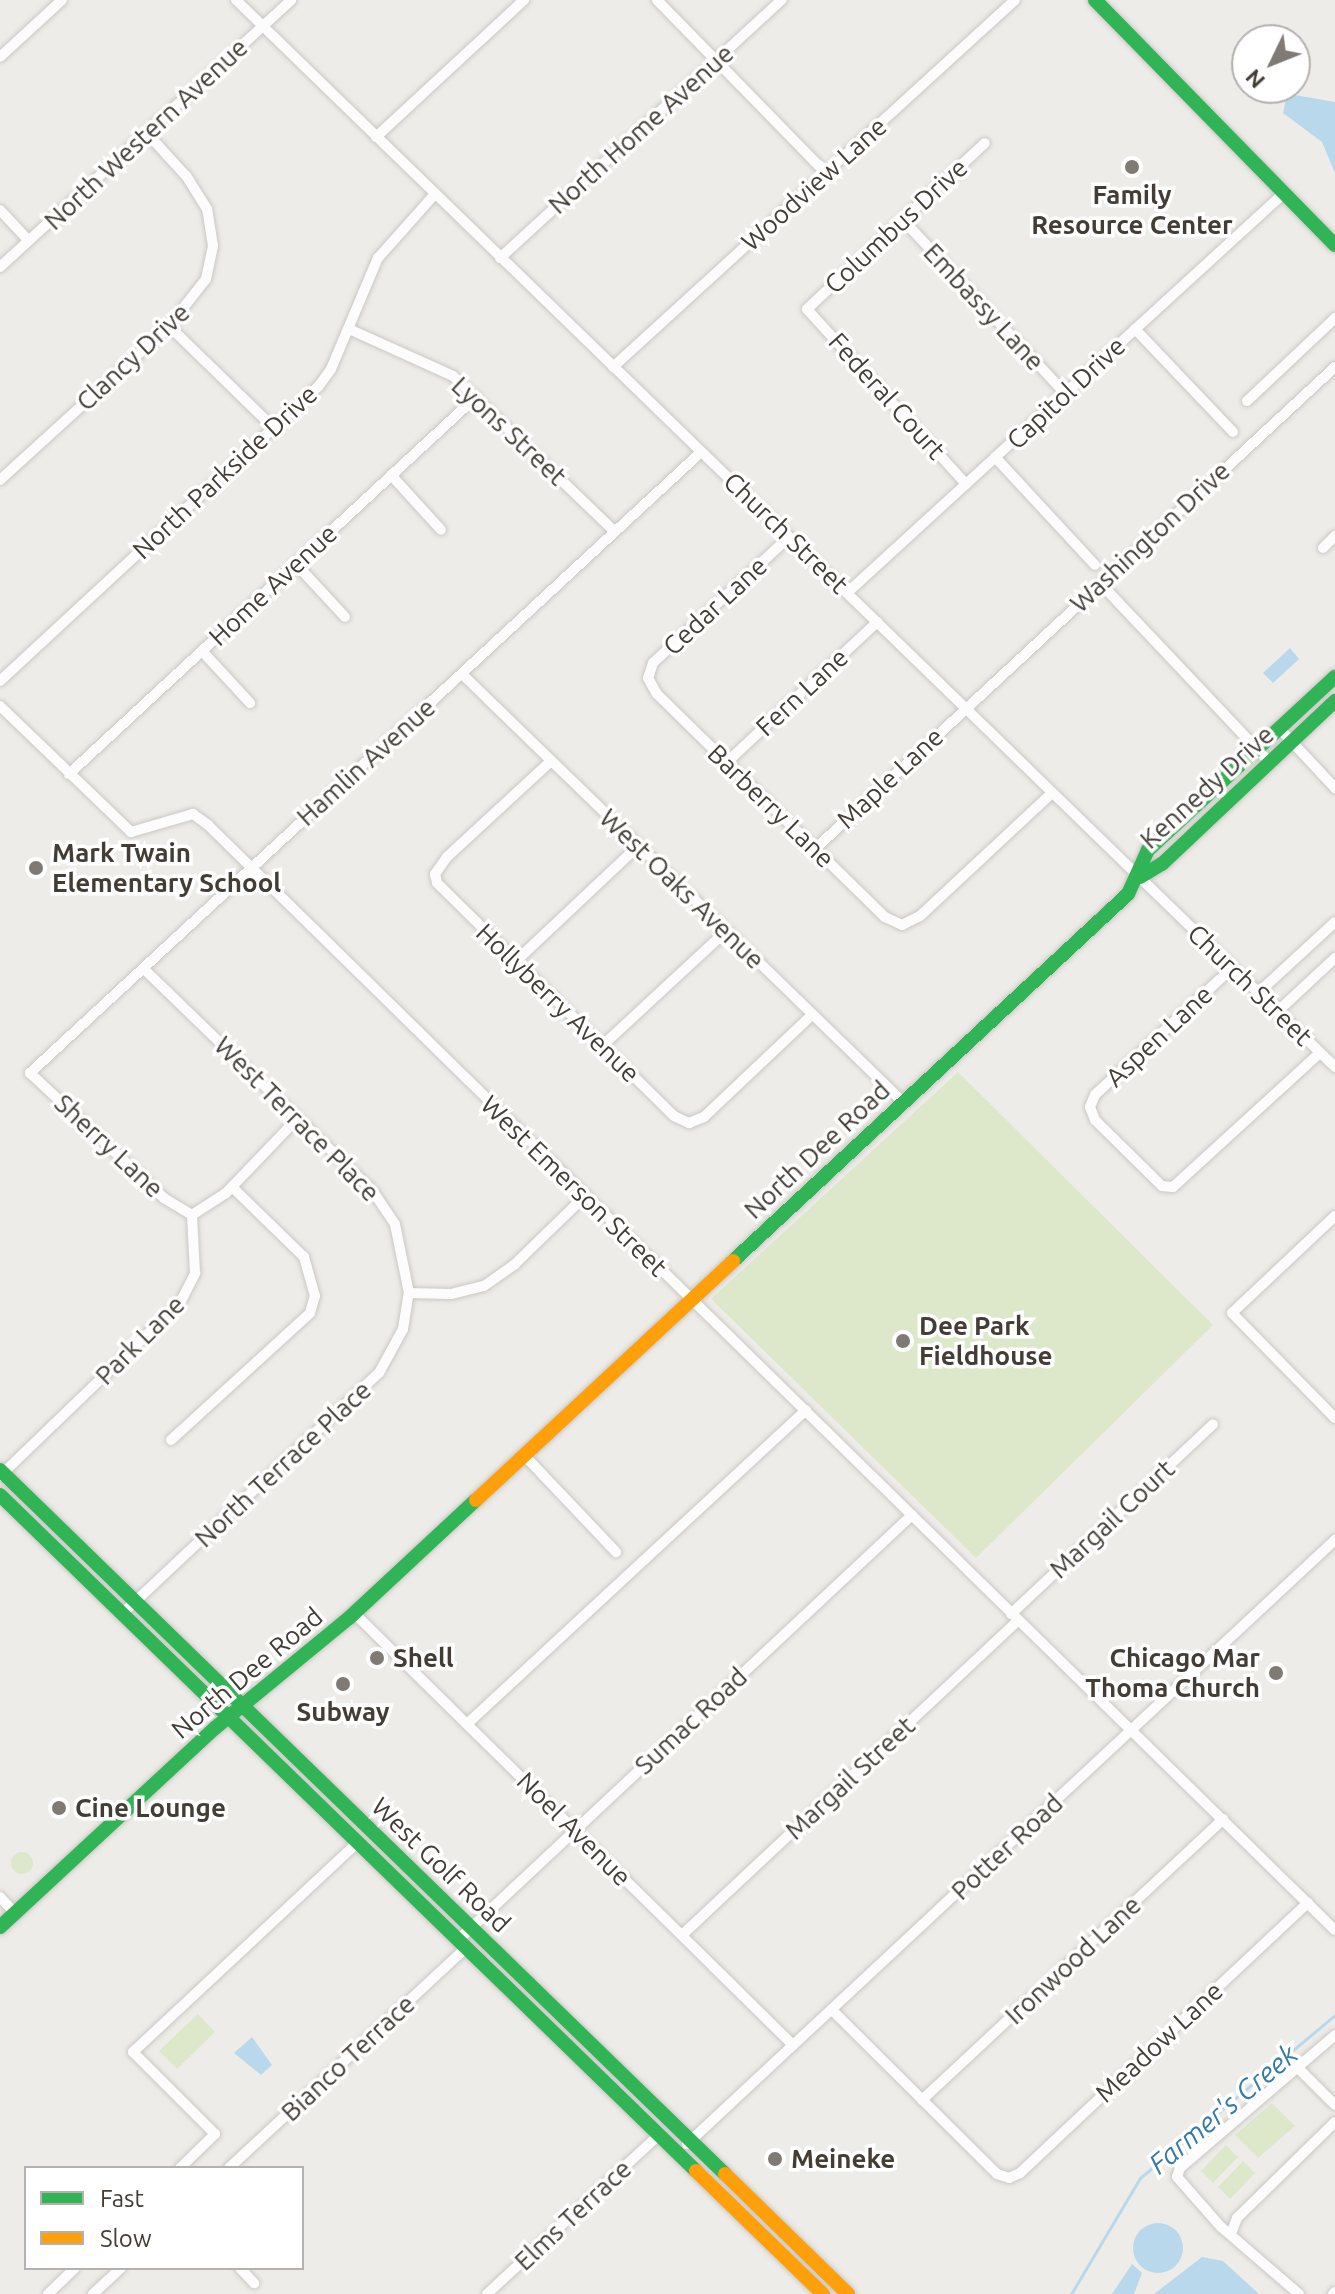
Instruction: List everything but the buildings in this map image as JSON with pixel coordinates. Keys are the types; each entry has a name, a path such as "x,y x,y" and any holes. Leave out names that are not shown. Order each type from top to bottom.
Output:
{"street":[{"path":"0,57 62,0"},
{"name":"Church Street","path":"236,0 1335,1067"},
{"name":"North Western Avenue","path":"0,267 291,0"},
{"path":"376,137 524,0"},
{"path":"657,0 826,173"},
{"name":"North Home Avenue","path":"500,258 782,0"},
{"name":"Woodview Lane","path":"613,367 1015,0"},
{"path":"1095,0 1335,245"},
{"name":"Clancy Drive","path":"0,480 169,326 206,279 213,227 198,192 147,133"},
{"name":"Columbus Drive","path":"807,309 985,143"},
{"name":"Capitol Drive","path":"848,592 1284,193"},
{"name":"North Parkside Drive","path":"0,681 324,379 349,329 378,258 435,194"},
{"path":"0,210 29,241"},
{"name":"Embassy Lane","path":"903,220 1065,393"},
{"name":"Federal Court","path":"807,309 966,484"},
{"path":"1247,401 1335,318"},
{"path":"169,326 273,427"},
{"name":"Lyons Street","path":"349,329 432,364 476,397 614,531"},
{"path":"1135,329 1233,432"},
{"name":"Washington Drive","path":"965,707 1335,367"},
{"name":"Home Avenue","path":"69,774 476,397"},
{"name":"Hamlin Avenue","path":"30,1073 701,452"},
{"path":"995,457 1095,565"},
{"path":"391,475 441,530"},
{"path":"1323,548 1335,536"},
{"name":"Cedar Lane","path":"648,678 653,663 789,537"},
{"path":"296,564 345,617"},
{"path":"1100,583 1270,763"},
{"name":"Fern Lane","path":"726,763 877,622"},
{"path":"202,651 250,703"},
{"name":"West Oaks Avenue","path":"462,674 903,1102"},
{"name":"Kennedy Drive","path":"1140,877 1148,850 1335,677"},
{"name":"Barberry Lane","path":"648,678 726,763 885,917 902,925 920,916 1052,793"},
{"name":"Kennedy Drive","path":"1140,877 1162,864 1335,701"},
{"name":"West Emerson Street","path":"0,706 131,832 193,814 251,867 584,1197 806,1410 1335,1930"},
{"name":"Maple Lane","path":"815,849 965,707"},
{"path":"1280,729 1335,788"},
{"name":"Hollyberry Avenue","path":"551,761 435,874 442,890 515,962 674,1116 689,1123 704,1117 812,1015"},
{"path":"515,962 638,846"},
{"name":"North Dee Road","path":"0,1927 229,1718 354,1613 1128,894 1140,877"},
{"path":"1259,992 1335,922"},
{"path":"602,1046 726,931"},
{"path":"1278,1011 1335,958"},
{"name":"Aspen Lane","path":"1233,967 1095,1095 1090,1107 1095,1120 1162,1186 1173,1187 1320,1053"},
{"name":"West Terrace Place","path":"144,969 386,1207 401,1244 409,1293"},
{"name":"Sherry Lane","path":"30,1073 164,1198 192,1215"},
{"path":"192,1215 232,1187 297,1119"},
{"path":"171,1440 310,1313 315,1296 304,1257 232,1187"},
{"path":"409,1293 451,1294 484,1286 515,1264 584,1197"},
{"name":"Park Lane","path":"1,1473 180,1303 195,1273 192,1215"},
{"path":"1335,1216 1232,1313 1335,1418"},
{"name":"North Terrace Place","path":"122,1614 379,1373 403,1329 409,1293"},
{"path":"467,1724 806,1410"},
{"name":"Margail Court","path":"1014,1617 1213,1424"},
{"path":"524,1455 616,1552"},
{"name":"West Golf Road","path":"1,1473 848,2294"},
{"name":"West Golf Road","path":"0,1495 823,2294"},
{"name":"Sumac Road","path":"471,1927 912,1515"},
{"name":"Potter Road","path":"678,2153 1335,1540"},
{"name":"Noel Avenue","path":"354,1613 793,2045"},
{"name":"Margail Street","path":"682,1935 1014,1617"},
{"name":"Ironwood Lane","path":"922,2100 1223,1819"},
{"path":"182,2166 215,2134 133,2052 358,1842"},
{"path":"0,1897 15,1913"},
{"name":"Meadow Lane","path":"922,2100 997,2174 1009,2178 1020,2173 1308,1903"},
{"name":"Bianco Terrace","path":"231,2166 462,1944 471,1927"},
{"path":"832,2010 922,2100"},
{"path":"1299,2294 1182,2187 1180,2168 1335,2035"},
{"path":"1298,2068 1335,2105"},
{"path":"1232,2231 1237,2218 1335,2122"},
{"name":"Elms Terrace","path":"487,2294 659,2135"},
{"path":"48,2294 73,2270"},
{"path":"93,2294 119,2270"},
{"path":"242,2270 254,2283"}],"green space":[{"path":"958,1072 1213,1325 976,1558 711,1299"},
{"path":"18,1852 26,1852 33,1863 26,1874 18,1874 11,1867 11,1859"},
{"path":"198,2014 215,2032 177,2069 159,2051"},
{"path":"1272,2103 1295,2126 1258,2158 1235,2135"},
{"path":"1226,2145 1238,2157 1213,2183 1201,2171"},
{"path":"1243,2161 1255,2173 1230,2199 1218,2187"}],"water":[{"path":"1311,98 1335,102 1335,173 1322,142 1283,113 1285,104 1311,104"},
{"path":"1290,648 1299,659 1273,683 1263,673"},
{"path":"252,2037 272,2065 261,2075 234,2053"},
{"path":"1158,2223 1176,2230 1183,2248 1176,2266 1158,2273 1140,2266 1133,2248 1140,2230"},
{"path":"1202,2257 1223,2261 1259,2294 1154,2294"},
{"path":"1132,2264 1142,2273 1134,2294 1112,2294"}],"waterway":[{"name":"Farmer's Creek","path":"1071,2294 1140,2178 1335,2015"}],"traffic: fast":[{"path":"1095,0 1335,245"},
{"path":"733,1261 1128,894 1148,850 1335,677"},
{"path":"1140,877 1162,864 1335,701"},
{"path":"0,1470 725,2174"},
{"path":"0,1495 696,2171"},
{"path":"0,1927 215,1728 349,1618 476,1500"}],"traffic: slow":[{"path":"476,1500 733,1261"},
{"path":"696,2171 823,2294"},
{"path":"725,2174 848,2294"}],"place":[{"name":"Family Resource Center","path":"1132,167"},
{"name":"Mark Twain Elementary School","path":"36,868"},
{"name":"Dee Park Fieldhouse","path":"903,1341"},
{"name":"Shell","path":"377,1658"},
{"name":"Chicago Mar Thoma Church","path":"1276,1673"},
{"name":"Subway","path":"343,1684"},
{"name":"Cine Lounge","path":"59,1808"},
{"name":"Meineke","path":"775,2159"}]}
